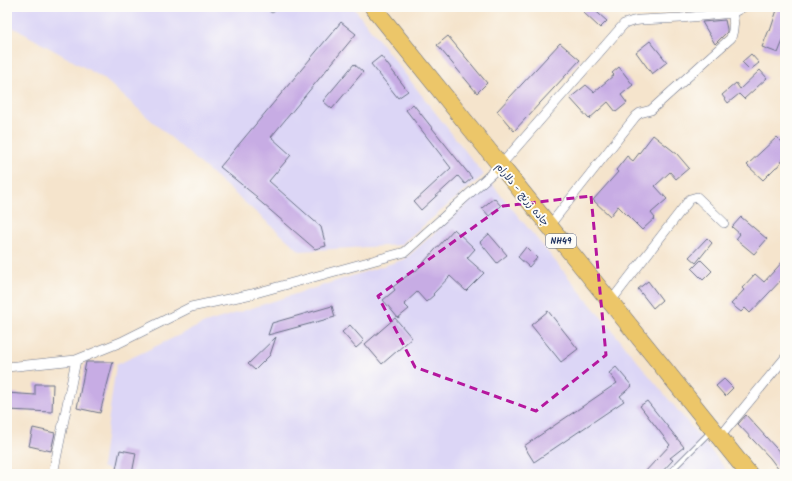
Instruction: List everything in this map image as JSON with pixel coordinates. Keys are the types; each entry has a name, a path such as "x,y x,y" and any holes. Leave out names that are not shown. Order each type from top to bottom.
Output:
{"highway":[{"name":"جاده زرنج - دلارام","path":"373,7 500,166 717,432 749,474"}],"street":[{"path":"7,367 76,360 121,342 191,307 252,294 405,252 500,166 624,24 640,20 732,13 742,7"},
{"path":"549,226 636,116 640,113 651,110 731,38 735,21 732,13"},
{"path":"611,301 690,199 697,197 724,223"},
{"path":"717,432 785,358"},
{"path":"53,474 76,360"}],"lane":[{"path":"668,474 717,432"}],"highlighted area":[{"path":"591,196 606,355 536,411 415,367 378,296 503,206"}],"shaded area":[{"path":"7,7 353,7 484,175 400,245 300,251 103,78 7,24"},
{"path":"491,183 730,474 117,474 102,467 116,365 205,323 405,259"}],"building":[{"path":"588,7 591,7 607,21 600,28 583,12"},
{"path":"778,7 785,7 785,36 778,53 762,47 769,30 770,31"},
{"path":"725,20 727,32 715,44 702,22"},
{"path":"341,22 356,34 271,137 291,155 269,181 321,227 326,246 315,249 256,198 257,197 220,167"},
{"path":"448,36 487,83 477,93 437,45"},
{"path":"650,41 667,62 652,74 636,52"},
{"path":"560,43 580,60 514,131 497,111"},
{"path":"751,54 759,63 750,70 742,62"},
{"path":"381,56 408,91 398,98 371,64"},
{"path":"354,64 363,72 332,109 323,101"},
{"path":"619,67 633,85 621,95 627,103 616,112 608,102 589,119 570,98 586,85 594,92 614,75 612,73"},
{"path":"760,70 767,78 744,99 739,94 728,103 722,95 736,83 740,89"},
{"path":"413,104 472,178 465,184 458,176 421,210 414,202 451,168 406,110"},
{"path":"653,135 677,154 689,168 676,179 670,172 655,186 667,199 651,213 655,218 642,230 618,206 610,216 593,200 618,172 616,170 627,156 633,161"},
{"path":"777,137 785,145 785,157 763,180 747,165"},
{"path":"494,198 501,206 489,216 482,208"},
{"path":"741,217 767,239 754,254 736,239 740,234 732,227"},
{"path":"454,229 475,249 467,258 484,273 466,291 450,276 426,302 417,292 404,304 409,309 398,318 383,300 395,290 393,287 413,271 414,273"},
{"path":"489,234 507,255 497,263 480,242"},
{"path":"707,238 712,243 696,263 689,257"},
{"path":"526,247 537,258 529,267 518,257"},
{"path":"785,259 785,276 750,313 745,308 741,312 731,304 744,290 742,288 755,274 764,282"},
{"path":"701,260 712,271 703,280 692,269"},
{"path":"648,281 662,300 653,308 638,289"},
{"path":"332,306 335,317 268,335 272,323"},
{"path":"548,311 578,349 561,362 531,325"},
{"path":"395,318 412,338 382,364 365,344"},
{"path":"350,325 364,341 356,348 342,332"},
{"path":"276,337 270,355 255,370 248,364"},
{"path":"86,362 113,362 100,413 77,408"},
{"path":"616,367 632,386 620,396 624,401 534,462 524,446 617,383 609,373"},
{"path":"724,379 733,388 725,396 716,386"},
{"path":"35,384 53,384 52,412 7,410 7,393 35,395"},
{"path":"647,401 684,447 670,458 673,460 660,474 643,474 670,445 640,406"},
{"path":"746,415 785,458 785,474 782,474 770,458 738,424"},
{"path":"33,428 55,433 51,451 29,446"},
{"path":"120,450 136,453 132,474 115,474"}]}
